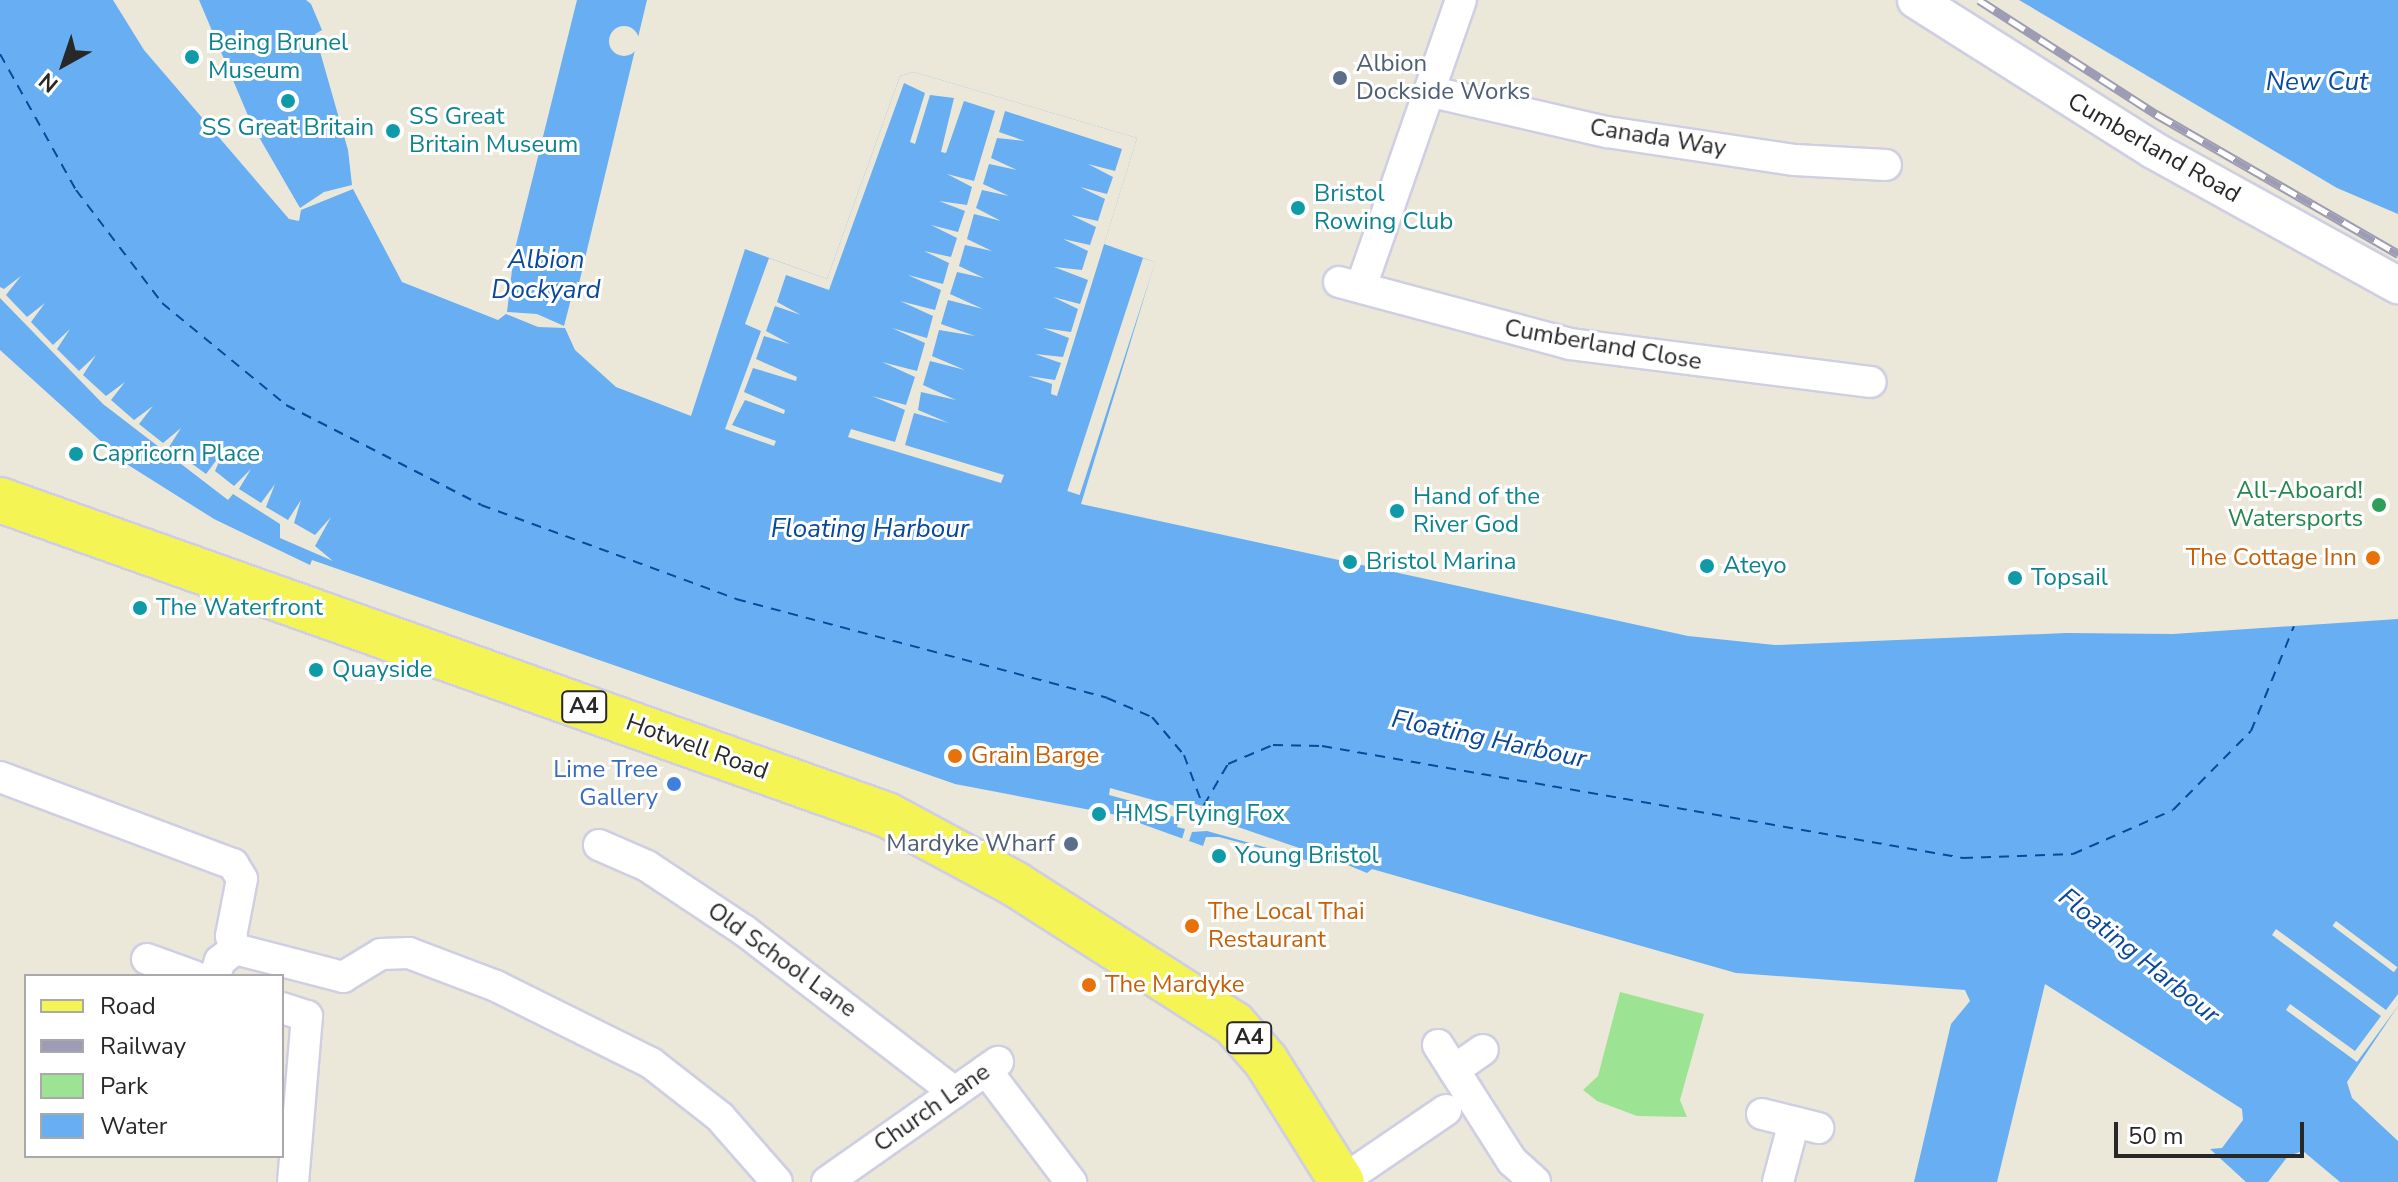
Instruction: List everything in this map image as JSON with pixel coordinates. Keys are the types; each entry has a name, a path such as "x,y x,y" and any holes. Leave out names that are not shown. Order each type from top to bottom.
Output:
{"main road":[{"name":"Hotwell Road","path":"0,500 887,815 1015,884 1234,1024 1252,1042 1335,1169"}],"street":[{"path":"1432,92 1461,0"},
{"name":"Cumberland Road","path":"1916,0 2153,150 2398,285"},
{"name":"Canada Way","path":"1432,92 1607,132 1795,160 1886,165"},
{"name":"Cumberland Close","path":"1432,92 1350,284 1570,344 1871,382"},
{"path":"0,777 233,864 242,879 231,936 235,949"},
{"name":"Old School Lane","path":"599,845 647,866 745,931 954,1092"},
{"path":"235,949 348,975 381,954 409,953 575,1023 651,1063 693,1095 747,1143 777,1182"},
{"path":"216,974 220,961 235,949"},
{"path":"147,959 188,974"},
{"path":"284,1009 307,1016 293,1182"},
{"path":"1483,1050 1446,1057 1512,1161 1535,1182"},
{"name":"Church Lane","path":"827,1182 992,1066 1071,1182"},
{"path":"1335,1169 1446,1110"},
{"path":"1762,1114 1806,1125 1778,1182"}],"green space":[{"path":"1620,992 1704,1014 1680,1100 1687,1117 1637,1116 1597,1101 1583,1090 1598,1076"}],"water":[{"name":"Floating Harbour","path":"0,0 113,0 144,50 289,219 299,221 301,210 353,189 402,282 498,320 506,314 538,327 565,328 575,350 616,387 691,416 745,249 827,279 900,76 914,72 1137,138 1104,244 1155,262 1081,504 1688,636 1775,645 2066,633 2173,634 2398,619 2398,1006 2347,1082 2352,1098 2398,1141 2398,1182 2340,1182 2303,1151 2288,1156 2268,1182 2246,1182 2210,1149 2222,1148 2243,1120 2242,1109 2045,984 1997,1182 1914,1182 1951,1024 1970,1001 1965,990 1736,973 1372,869 1367,873 1338,861 1313,862 1219,837 1206,837 1203,846 1117,815 955,784 312,560 310,565 214,519 125,463 0,350"},
{"path":"199,0 306,0 311,4 322,30 315,34 348,150 352,185 324,192 300,208 252,125"},
{"name":"Albion Dockyard","path":"577,0 647,0 575,300 571,299 564,326 537,314 507,312 514,253"},
{"name":"New Cut","path":"2019,0 2398,0 2398,214 2337,188"}],"pier":[{"path":"624,26 635,30 639,41 635,52 624,56 613,52 609,41 613,30"},
{"path":"914,72 1137,138 1057,396 1051,394 1052,384 1028,376 1055,380 1061,363 1035,354 1063,357 1069,338 1043,328 1071,332 1078,309 1053,297 1080,304 1088,280 1054,267 1082,270 1088,251 1063,239 1090,245 1096,227 1071,215 1098,221 1105,199 1080,187 1107,194 1113,177 1088,164 1115,171 1122,149 1005,111 999,132 1025,141 997,138 991,158 1017,170 989,164 983,184 1009,196 982,190 976,208 1001,221 974,214 967,239 992,251 965,245 959,266 984,278 957,272 950,294 983,309 948,300 941,324 975,336 939,330 932,356 965,370 930,361 923,385 956,400 921,392 918,410 949,423 914,413 905,445 1004,475 1001,483 848,437 851,429 895,442 905,410 872,396 906,405 915,377 882,362 917,371 925,343 892,328 927,338 933,316 900,301 935,310 941,290 908,275 943,284 949,263 924,251 951,257 957,238 931,225 958,232 965,211 939,201 967,205 972,187 947,174 974,181 995,111 964,101 946,153 941,152 954,98 930,95 915,144 910,142 925,93 904,83 829,290 786,275 777,302 801,315 775,306 766,331 790,344 764,336 756,359 797,377 796,381 753,368 744,392 785,410 784,414 745,400 732,425 776,441 774,446 725,429 761,331 745,324 769,258 827,279 900,76"},
{"path":"1143,258 1155,262 1080,495 1067,491"},
{"path":"21,276 6,295 27,317 45,303 31,322 53,345 70,329 57,349 79,371 96,355 83,375 106,396 125,382 111,400 134,420 153,406 139,424 163,443 181,428 169,447 206,474 224,450 215,471 234,486 251,469 239,489 261,503 275,484 266,507 288,520 301,500 294,523 315,535 331,517 315,546 333,561 280,538 280,524 233,494 228,500 103,404 0,298 0,287 4,289"},
{"path":"1110,788 1182,808 1185,801 1213,809 1212,818 1302,849 1300,857 1207,831 1192,832 1189,841 1182,839 1185,829 1177,827 1179,818 1130,806 1131,801 1109,795"},
{"path":"2336,921 2397,967 2394,972 2332,926"},
{"path":"2276,929 2386,1010 2398,994 2398,1006 2357,1062 2286,1010 2290,1004 2355,1051 2381,1016 2272,935"}],"ferry route":[{"path":"0,54 76,190 162,303 286,405 481,505 736,599 1107,698 1152,717 1184,755 1203,806"},
{"path":"1204,805 1228,764 1273,745 1322,746 1963,858 2073,854 2173,810 2251,731 2294,626"}],"railway":[{"path":"1979,0 2156,114 2398,254"}],"place":[{"name":"Being Brunel Museum","path":"192,57"},
{"name":"Albion Dockside Works","path":"1340,78"},
{"name":"SS Great Britain","path":"288,101"},
{"name":"SS Great Britain Museum","path":"393,131"},
{"name":"Bristol Rowing Club","path":"1298,208"},
{"name":"Capricorn Place","path":"76,454"},
{"name":"All-Aboard! Watersports","path":"2379,505"},
{"name":"Hand of the River God","path":"1397,511"},
{"name":"The Cottage Inn","path":"2373,558"},
{"name":"Bristol Marina","path":"1350,562"},
{"name":"Ateyo","path":"1707,566"},
{"name":"Topsail","path":"2015,578"},
{"name":"The Waterfront","path":"140,608"},
{"name":"Quayside","path":"316,670"},
{"name":"Grain Barge","path":"955,756"},
{"name":"Lime Tree Gallery","path":"674,784"},
{"name":"HMS Flying Fox","path":"1099,814"},
{"name":"Mardyke Wharf","path":"1071,844"},
{"name":"Young Bristol","path":"1219,856"},
{"name":"The Local Thai Restaurant","path":"1192,926"},
{"name":"The Mardyke","path":"1089,985"}]}
